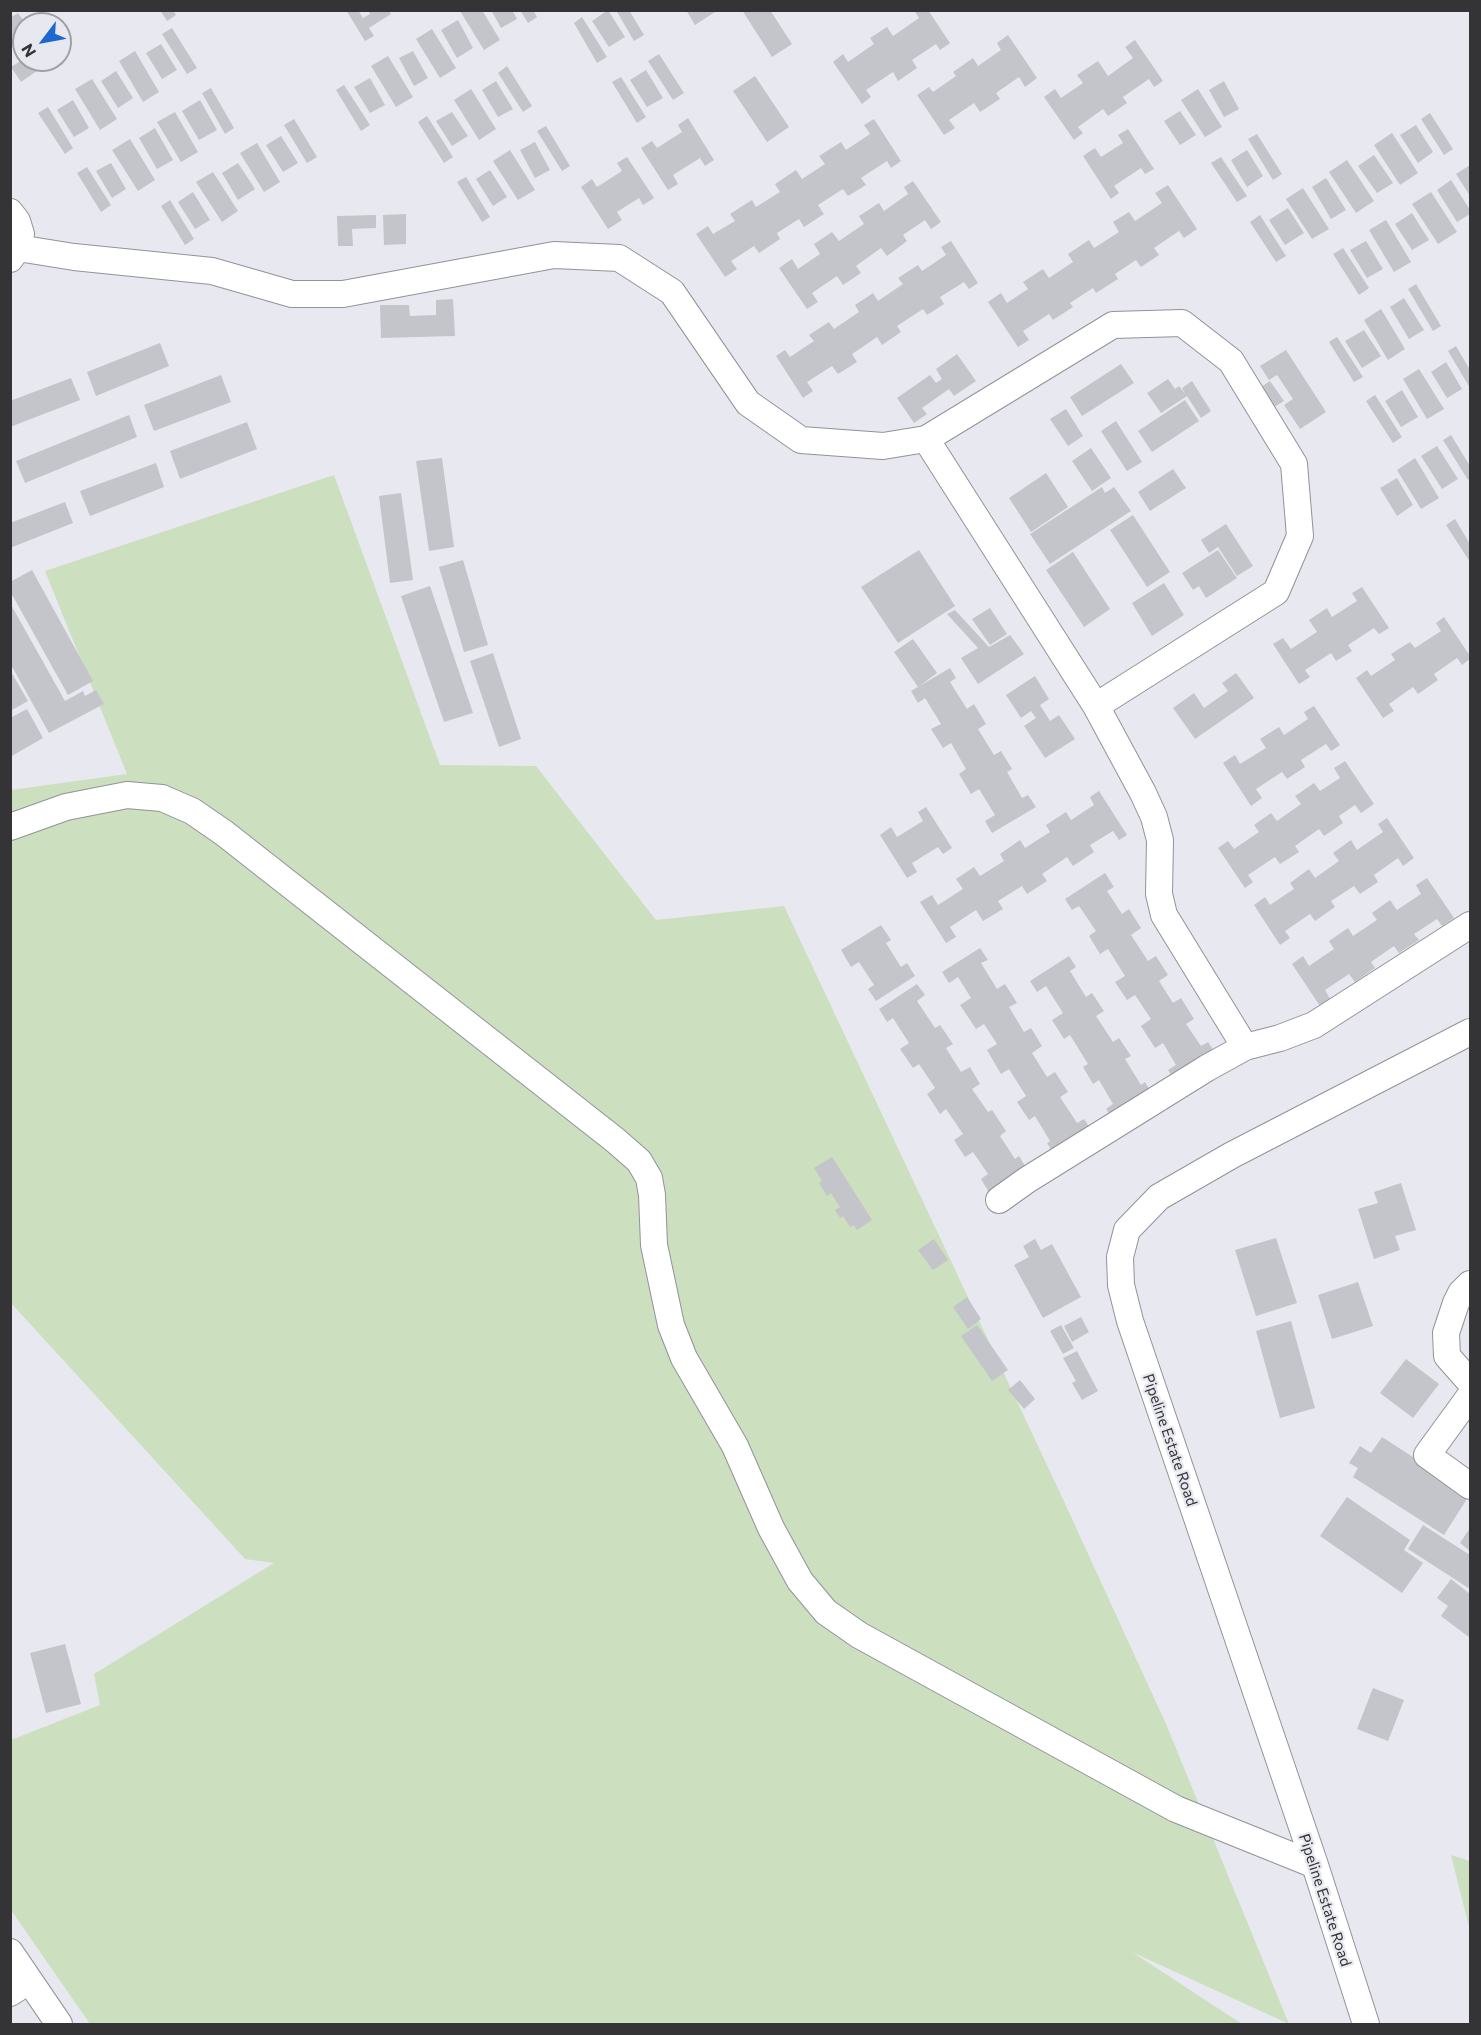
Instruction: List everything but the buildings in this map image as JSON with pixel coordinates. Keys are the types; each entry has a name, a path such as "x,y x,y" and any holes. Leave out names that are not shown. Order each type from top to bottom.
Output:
{"street":[{"path":"10,212 17,221 21,234 14,253 213,271 292,294 343,294 554,255 619,258 672,291 748,403 801,440 883,446 926,439 1113,325 1182,323 1231,361 1294,464 1300,536 1276,592 1096,706"},
{"path":"926,439 1096,706 1154,817 1160,840 1159,894 1164,915 1245,1047"},
{"path":"10,827 66,807 127,795 162,798 192,811 615,1140 639,1161 648,1178 652,1195 654,1245 671,1325 684,1358 735,1446 771,1528 800,1581 826,1612 859,1635 1176,1809 1315,1865"},
{"path":"999,1200 1027,1180 1245,1047 1280,1038 1314,1025 1470,925"},
{"name":"Pipeline Estate Road","path":"1366,2025 1315,1865 1130,1321 1121,1285 1120,1257 1127,1230 1159,1197 1232,1155 1470,1032"},
{"path":"1470,1284 1461,1293 1456,1303 1446,1333 1447,1356 1470,1382"},
{"path":"1470,1396 1426,1455 1470,1486"},
{"path":"10,1952 20,1987 59,2025"}],"green space":[{"path":"334,475 440,765 536,766 656,920 784,906 1062,1497 1166,1724 1289,2024 1132,1952 1242,2024 90,2024 11,1910 11,1740 100,1705 94,1674 274,1563 245,1559 11,1303 11,790 127,774 45,571"},
{"path":"1451,1855 1470,1861 1470,1931"}]}
